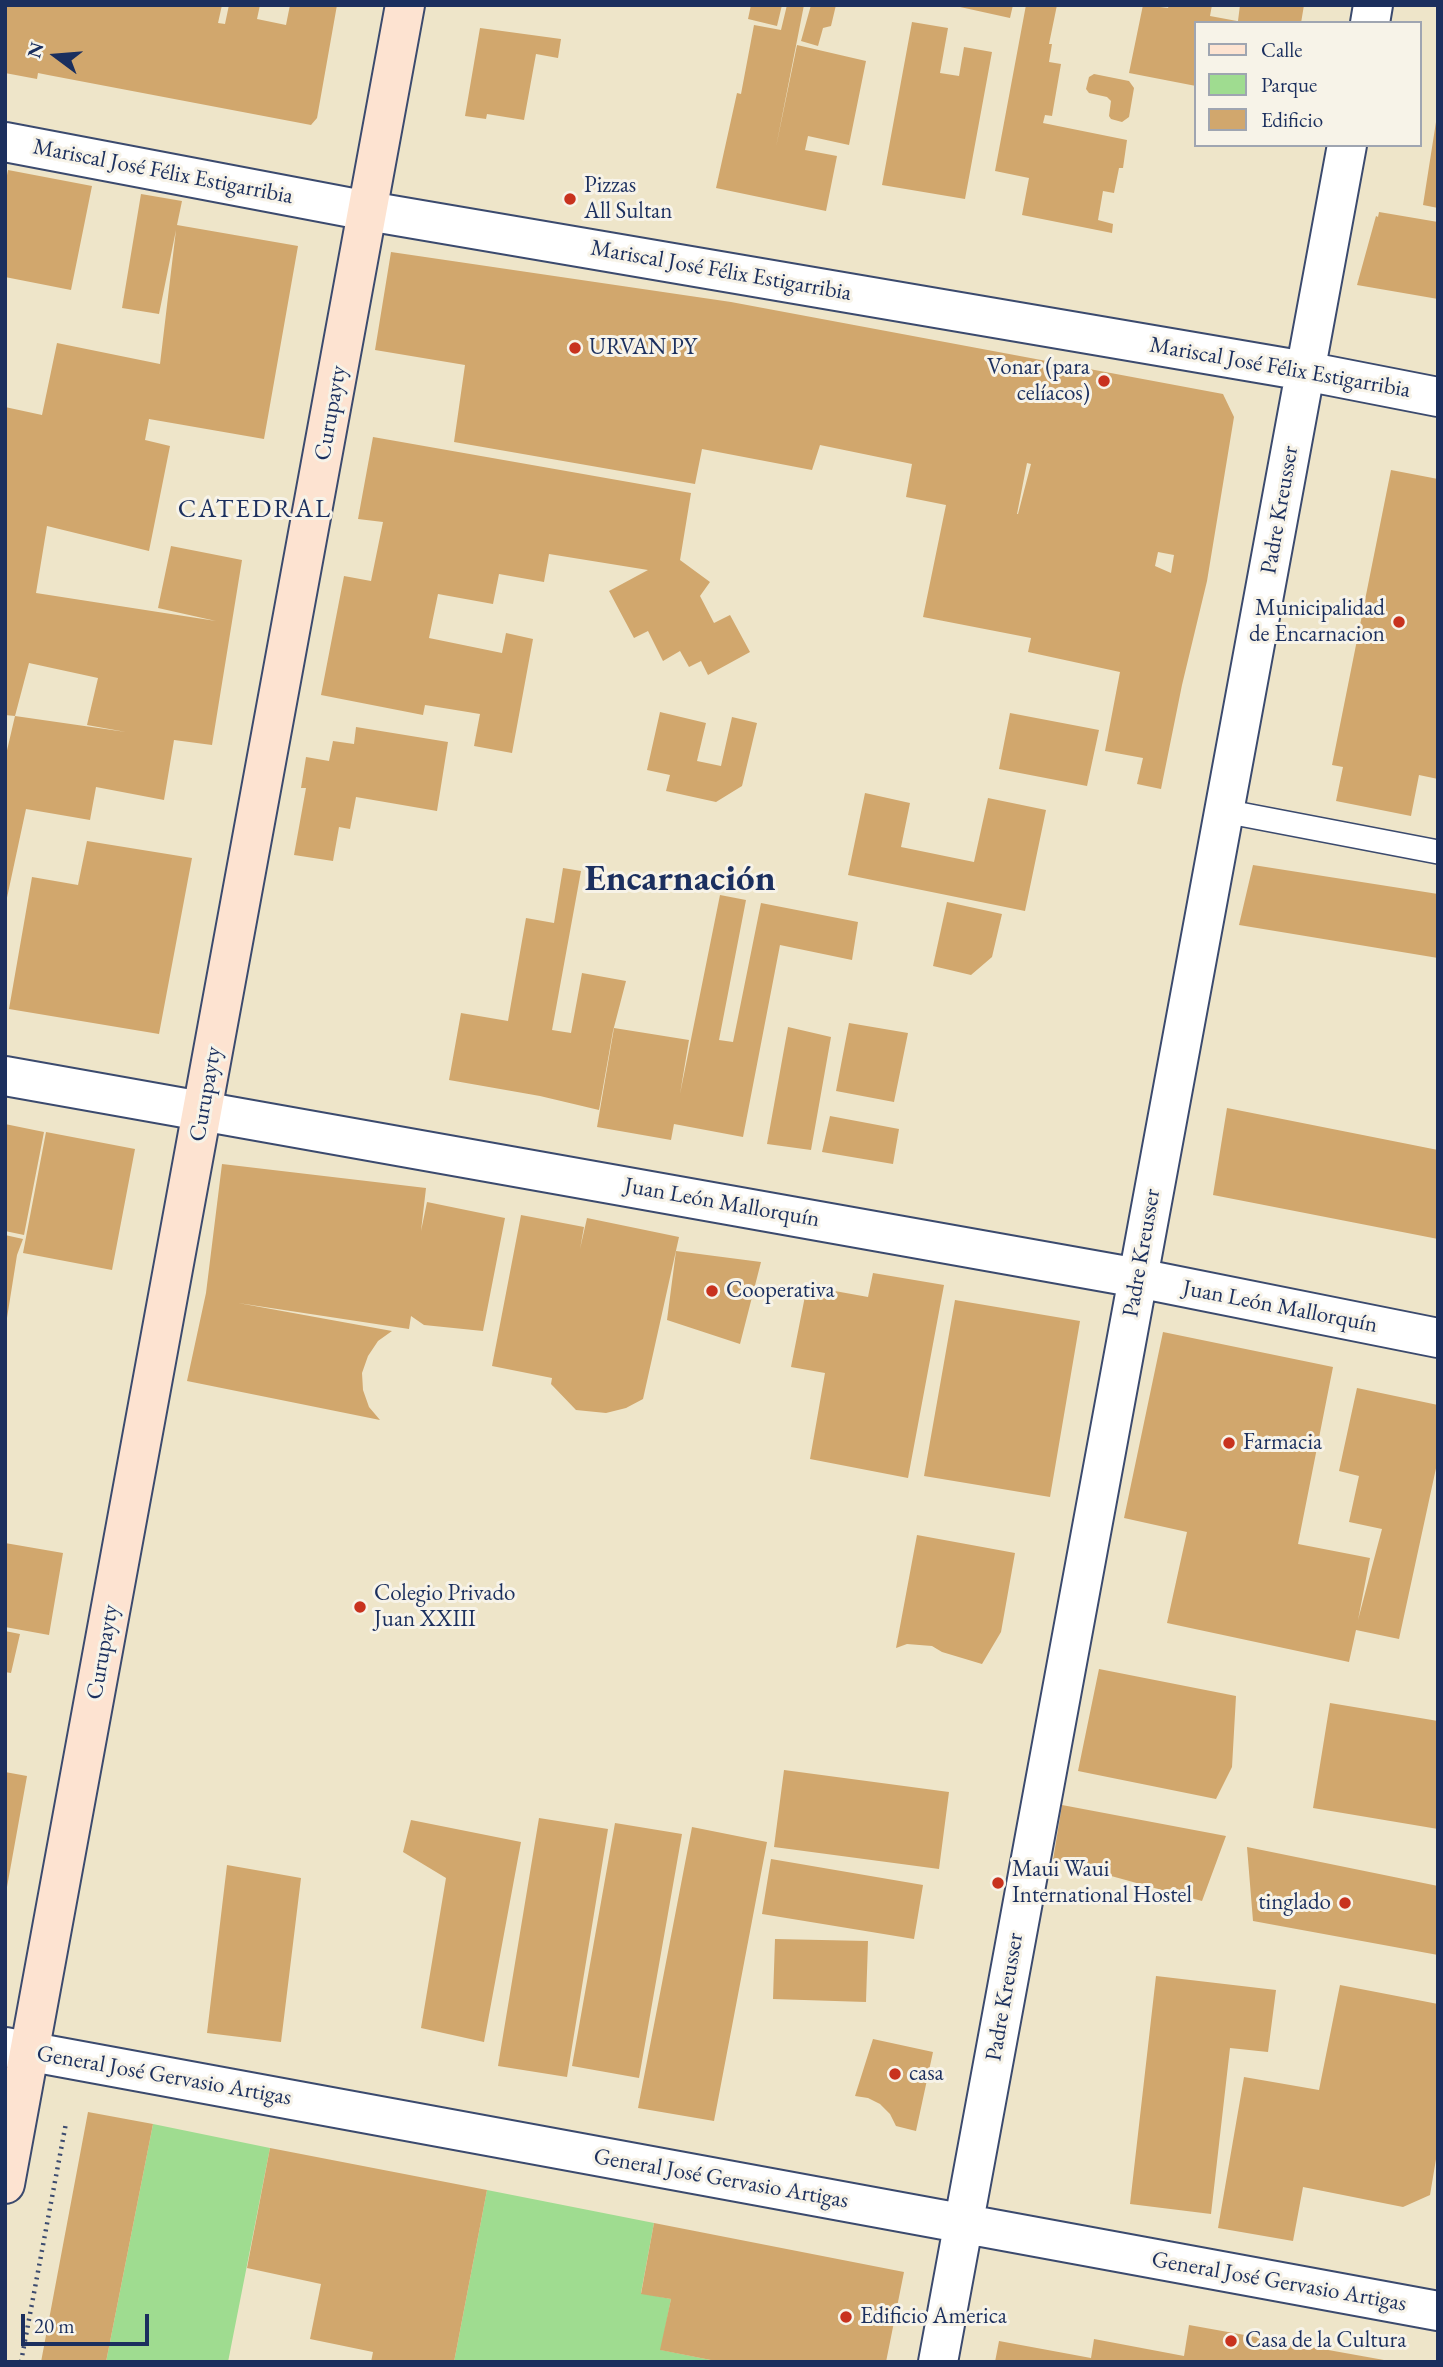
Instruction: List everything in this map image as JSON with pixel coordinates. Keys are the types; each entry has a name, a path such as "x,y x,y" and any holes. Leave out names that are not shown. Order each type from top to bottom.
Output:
{"street":[{"name":"Curupayty","path":"5,2183 17,2049 203,1110 405,5"},
{"name":"Mariscal José Félix Estigarribia","path":"5,142 368,211 1306,371 1438,397"},
{"name":"Padre Kreusser","path":"937,2362 1347,147"},
{"name":"Juan León Mallorquín","path":"5,1076 1138,1278 1438,1338"},
{"name":"General José Gervasio Artigas","path":"17,2049 1438,2311"}],"lane":[{"path":"1224,811 1438,852"}],"path":[{"path":"21,2362 66,2123"}],"green space":[{"path":"153,2124 270,2148 228,2362 106,2362"},
{"path":"487,2190 654,2223 641,2293 671,2299 661,2350 721,2362 454,2362"}],"building":[{"path":"5,5 222,5 218,23 225,24 229,5 260,5 257,19 286,25 290,5 337,5 317,118 311,125 38,73 37,79 5,73"},
{"path":"751,5 782,5 777,26 748,19"},
{"path":"787,5 804,5 776,147 797,45 866,61 849,145 808,136 805,150 837,156 826,211 716,188 737,93 741,94 754,25 781,30"},
{"path":"811,5 836,5 831,26 823,28 818,46 801,41"},
{"path":"951,5 1013,5 1010,18"},
{"path":"1026,5 1057,5 1049,44 1052,44 1049,62 1061,64 1052,116 1045,115 1043,123 1127,140 1123,168 1119,168 1114,193 1103,191 1098,220 1113,224 1112,233 1022,215 1029,178 995,171"},
{"path":"1143,5 1168,8 1169,5 1212,5 1210,16 1237,21 1194,21 1194,86 1129,73"},
{"path":"1240,5 1304,5 1301,21 1238,21"},
{"path":"912,22 948,28 940,73 959,76 964,47 992,52 965,199 882,185"},
{"path":"480,28 561,39 558,58 536,54 524,120 487,114 486,119 465,116"},
{"path":"1094,74 1129,81 1134,88 1129,117 1122,122 1109,116 1111,101 1107,97 1089,93 1086,89 1089,77"},
{"path":"1438,122 1438,208 1423,205"},
{"path":"8,170 92,186 71,290 5,277 5,186"},
{"path":"141,194 182,201 177,225 298,246 264,439 149,419 145,440 170,446 149,551 47,526 36,593 216,621 158,608 171,546 242,560 212,745 174,740 164,800 96,787 90,820 26,809 5,907 5,759 15,716 5,715 5,407 42,415 57,343 160,364 176,230 159,314 122,308","holes":["29,663 98,678 87,725 126,732 15,716"]},
{"path":"1379,212 1438,222 1438,299 1357,285"},
{"path":"391,252 731,302 1223,394 1234,417 1207,581 1161,789 1137,784 1143,758 1105,751 1120,672 1028,652 1031,638 923,617 946,505 906,497 912,464 820,445 812,470 702,449 695,484 454,442 465,365 375,350","holes":["1027,463 1031,464 1017,514","1158,552 1174,555 1171,573 1155,566"]},
{"path":"373,437 691,493 680,560 710,582 700,596 714,623 730,615 750,652 708,675 701,661 689,667 680,651 663,661 648,631 634,638 609,591 648,570 549,554 544,582 499,574 493,604 438,594 429,638 502,653 506,633 533,639 512,753 474,746 480,714 425,705 423,715 321,695 344,576 371,581 383,522 358,519"},
{"name":"Municipalidad de Encarnacion","path":"1391,470 1438,479 1438,779 1419,775 1411,816 1336,801 1343,767 1332,765"},
{"path":"660,712 706,723 697,761 721,766 732,717 757,723 742,786 716,802 666,791 670,775 647,770"},
{"path":"1010,713 1099,730 1087,786 999,769"},
{"path":"356,727 448,742 437,811 356,797 350,829 339,827 333,861 294,855 306,788 301,788 306,757 329,761 333,741 354,744"},
{"path":"865,793 910,803 901,847 974,862 988,798 1046,810 1025,911 848,875"},
{"path":"87,841 192,858 159,1034 9,1009 32,877 78,885"},
{"path":"1253,865 1438,894 1438,958 1239,925"},
{"path":"563,868 581,871 552,1030 571,1033 582,973 626,981 613,1031 599,1110 540,1096 449,1080 461,1013 508,1021 526,918 554,923"},
{"path":"720,895 746,900 719,1040 733,1042 761,903 858,922 852,960 780,945 743,1137 674,1124 671,1140 597,1127 614,1028 689,1040 680,1094"},
{"path":"947,902 1002,914 992,957 971,975 933,966"},
{"path":"849,1023 908,1033 894,1102 836,1091"},
{"path":"788,1027 831,1037 811,1150 767,1144"},
{"path":"1227,1108 1438,1150 1438,1239 1213,1195"},
{"path":"830,1116 899,1129 893,1164 822,1152"},
{"path":"5,1124 44,1132 24,1235 5,1231"},
{"path":"46,1132 135,1149 112,1270 23,1253"},
{"path":"222,1164 426,1188 421,1231 427,1202 505,1218 483,1331 424,1325 411,1316 409,1329 238,1303 392,1331 378,1341 368,1356 362,1373 363,1390 369,1407 380,1420 187,1381 206,1293"},
{"path":"521,1215 584,1227 580,1249 587,1218 679,1237 643,1399 626,1408 606,1413 576,1410 551,1384 552,1378 492,1366"},
{"path":"5,1235 23,1239 17,1255 7,1318"},
{"name":"Cooperativa","path":"676,1251 761,1262 740,1344 667,1320"},
{"path":"873,1273 944,1285 908,1478 810,1459 825,1373 791,1367 807,1286 868,1297"},
{"path":"955,1300 1080,1321 1050,1497 924,1476"},
{"name":"Farmacia","path":"1163,1332 1333,1367 1298,1544 1370,1558 1358,1620 1382,1529 1349,1522 1359,1476 1339,1471 1357,1388 1438,1405 1438,1459 1399,1639 1356,1630 1349,1662 1167,1623 1187,1532 1124,1518"},
{"path":"917,1535 1015,1553 1001,1632 982,1664 942,1652 932,1646 907,1644 896,1648"},
{"path":"5,1543 63,1553 49,1635 5,1627"},
{"path":"5,1631 20,1634 11,1673 5,1672"},
{"path":"1099,1669 1236,1696 1232,1767 1216,1799 1078,1771"},
{"path":"1330,1703 1438,1721 1438,1829 1313,1808"},
{"path":"784,1770 949,1792 939,1869 774,1847"},
{"path":"5,1772 27,1776 7,1887 5,1887"},
{"path":"1062,1805 1226,1836 1202,1901 1053,1860"},
{"path":"539,1818 608,1829 567,2077 498,2066"},
{"path":"411,1820 521,1842 484,2042 421,2028 446,1878 403,1852"},
{"path":"615,1823 682,1834 639,2078 572,2066"},
{"path":"692,1827 767,1842 714,2121 638,2108"},
{"name":"tinglado","path":"1247,1847 1438,1886 1438,1955 1253,1921"},
{"path":"771,1859 923,1885 914,1939 762,1914"},
{"path":"227,1865 301,1878 281,2042 207,2033"},
{"path":"775,1939 868,1941 866,2002 773,1999"},
{"path":"1156,1976 1276,1990 1268,2052 1230,2048 1211,2214 1130,2204"},
{"path":"1340,1985 1438,2004 1438,2147 1430,2195 1403,2207 1303,2187 1293,2241 1218,2228 1244,2077 1319,2090"},
{"name":"casa","path":"873,2039 933,2052 916,2131 896,2126 890,2114 880,2104 855,2096"},
{"path":"88,2112 153,2124 106,2362 41,2362"},
{"path":"270,2148 487,2190 454,2362 371,2362 373,2352 310,2339 321,2284 247,2268"},
{"path":"654,2223 904,2272 886,2362 721,2362 660,2350 671,2299 641,2294"},
{"path":"1189,2325 1384,2362 995,2362 999,2341 1091,2358 1094,2339 1184,2356"}],"place":[{"name":"Pizzas All Sultan","path":"570,199"},
{"name":"URVAN PY","path":"575,348"},
{"name":"Vonar (para celíacos)","path":"1104,381"},
{"name":"Municipalidad de Encarnacion","path":"1399,622"},
{"name":"Cooperativa","path":"712,1291"},
{"name":"Farmacia","path":"1229,1443"},
{"name":"Colegio Privado Juan XXIII","path":"360,1607"},
{"name":"Maui Waui International Hostel","path":"998,1883"},
{"name":"tinglado","path":"1345,1903"},
{"name":"casa","path":"895,2074"},
{"name":"Edificio America","path":"846,2317"},
{"name":"Casa de la Cultura","path":"1231,2341"}],"district":[{"name":"CATEDRAL","path":"255,510"},
{"name":"Encarnación","path":"680,880"}]}
